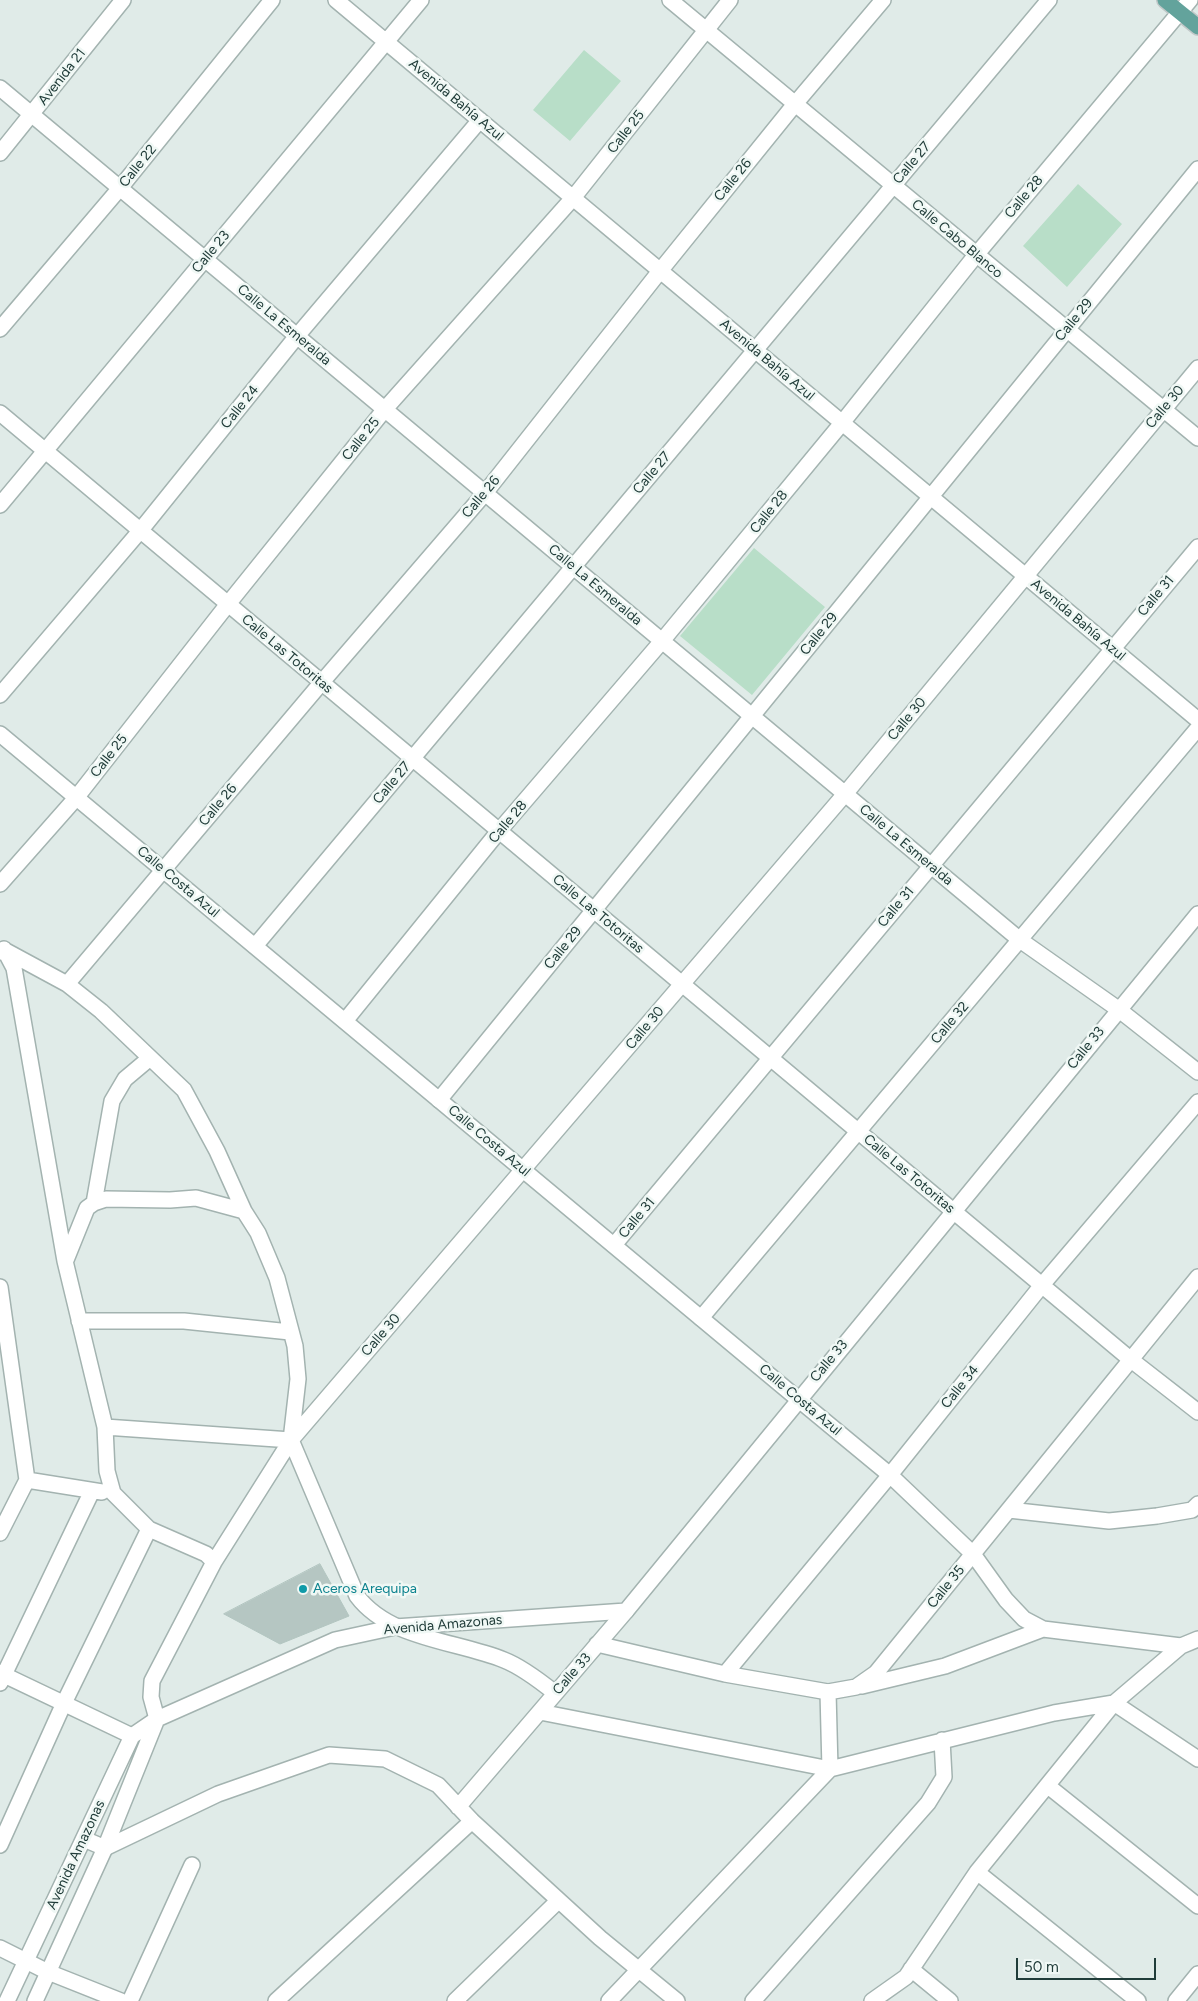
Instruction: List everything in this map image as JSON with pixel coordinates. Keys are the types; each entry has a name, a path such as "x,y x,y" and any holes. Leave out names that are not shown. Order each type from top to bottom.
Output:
{"main road":[{"path":"1165,0 1198,28"}],"street":[{"name":"Avenida 21","path":"0,153 123,0"},
{"name":"Calle 22","path":"0,329 120,188 272,0"},
{"name":"Avenida Bahía Azul","path":"336,0 1198,720"},
{"name":"Calle 23","path":"0,505 421,0"},
{"name":"Calle Cabo Blanco","path":"670,0 1198,438"},
{"name":"Calle 25","path":"0,884 76,798 228,604 385,409 573,198 730,0"},
{"name":"Calle 26","path":"67,984 322,682 485,493 660,271 795,104 883,0"},
{"name":"Calle 27","path":"255,946 1049,0"},
{"name":"Calle 28","path":"345,1021 499,831 662,641 842,423 976,255 1190,0"},
{"name":"Calle La Esmeralda","path":"0,88 1020,940 1118,1010 1198,1072"},
{"name":"Calle 24","path":"0,695 140,531 297,336 480,120"},
{"name":"Calle 29","path":"439,1100 1198,169"},
{"name":"Calle 30","path":"157,1719 151,1697 152,1681 214,1562 291,1440 845,794 1198,368"},
{"name":"Calle Las Totoritas","path":"0,413 1042,1286 1198,1412"},
{"name":"Calle 31","path":"614,1245 1198,547"},
{"name":"Calle 32","path":"702,1318 1198,728"},
{"name":"Calle Costa Azul","path":"0,734 890,1475 973,1554 1006,1600 1024,1619 1044,1629"},
{"name":"Calle 33","path":"458,1807 626,1611 798,1399 1198,914"},
{"path":"2,949 67,984 100,1011 184,1090 217,1151 244,1211 258,1233 277,1278 295,1346 298,1379 291,1440 357,1596 364,1605 395,1627 505,1660 537,1679 555,1694"},
{"path":"2,949 14,968 65,1261 105,1428 107,1472 112,1493 150,1529 206,1554 214,1562"},
{"path":"94,1203 112,1100 125,1080 150,1058"},
{"name":"Calle 34","path":"725,1674 890,1475 1042,1286 1198,1102"},
{"path":"65,1261 83,1216 87,1208 94,1203 118,1198 170,1200 196,1198 244,1211"},
{"name":"Calle 35","path":"597,1644 725,1674 828,1692 856,1687 876,1673 1198,1277"},
{"path":"0,1287 27,1480 0,1533"},
{"path":"79,1321 184,1321 290,1332"},
{"path":"105,1428 291,1440"},
{"path":"27,1480 112,1493"},
{"path":"92,1491 1,1677 64,1703 132,1736"},
{"path":"1009,1510 1110,1521 1192,1510 1198,1504"},
{"path":"0,1845 64,1703 150,1529"},
{"name":"Avenida Amazonas","path":"7,2001 132,1736 157,1719 335,1640 395,1627 626,1611"},
{"path":"856,1687 945,1666 1044,1629 1181,1646"},
{"path":"872,2001 906,1978 977,1872 1114,1704 1181,1646 1198,1640"},
{"path":"609,2001 830,1769 828,1692"},
{"path":"540,1712 830,1769 1054,1713 1114,1704 1198,1759"},
{"name":"Avenida Amazonas","path":"35,2001 105,1848 157,1719"},
{"path":"753,2001 928,1803 944,1777 942,1740"},
{"path":"84,1839 105,1848 218,1794 329,1755 385,1759 438,1785 472,1821 558,1901 677,2001"},
{"path":"1048,1786 1198,1906"},
{"path":"276,2001 472,1821"},
{"path":"130,2001 192,1865"},
{"path":"977,1872 1138,2001"},
{"path":"455,2001 558,1901"},
{"path":"0,1948 48,1972 121,2001"},
{"path":"911,1969 950,2001"},
{"path":"1176,2001 1198,1974"}],"green space":[{"path":"584,50 621,81 570,141 533,110"},
{"path":"1078,184 1122,224 1067,287 1023,246"},
{"path":"754,548 825,607 752,695 680,636"}],"building":[{"name":"Aceros Arequipa","path":"320,1564 349,1616 280,1644 224,1614"}],"place":[{"name":"Aceros Arequipa","path":"303,1589"}]}
